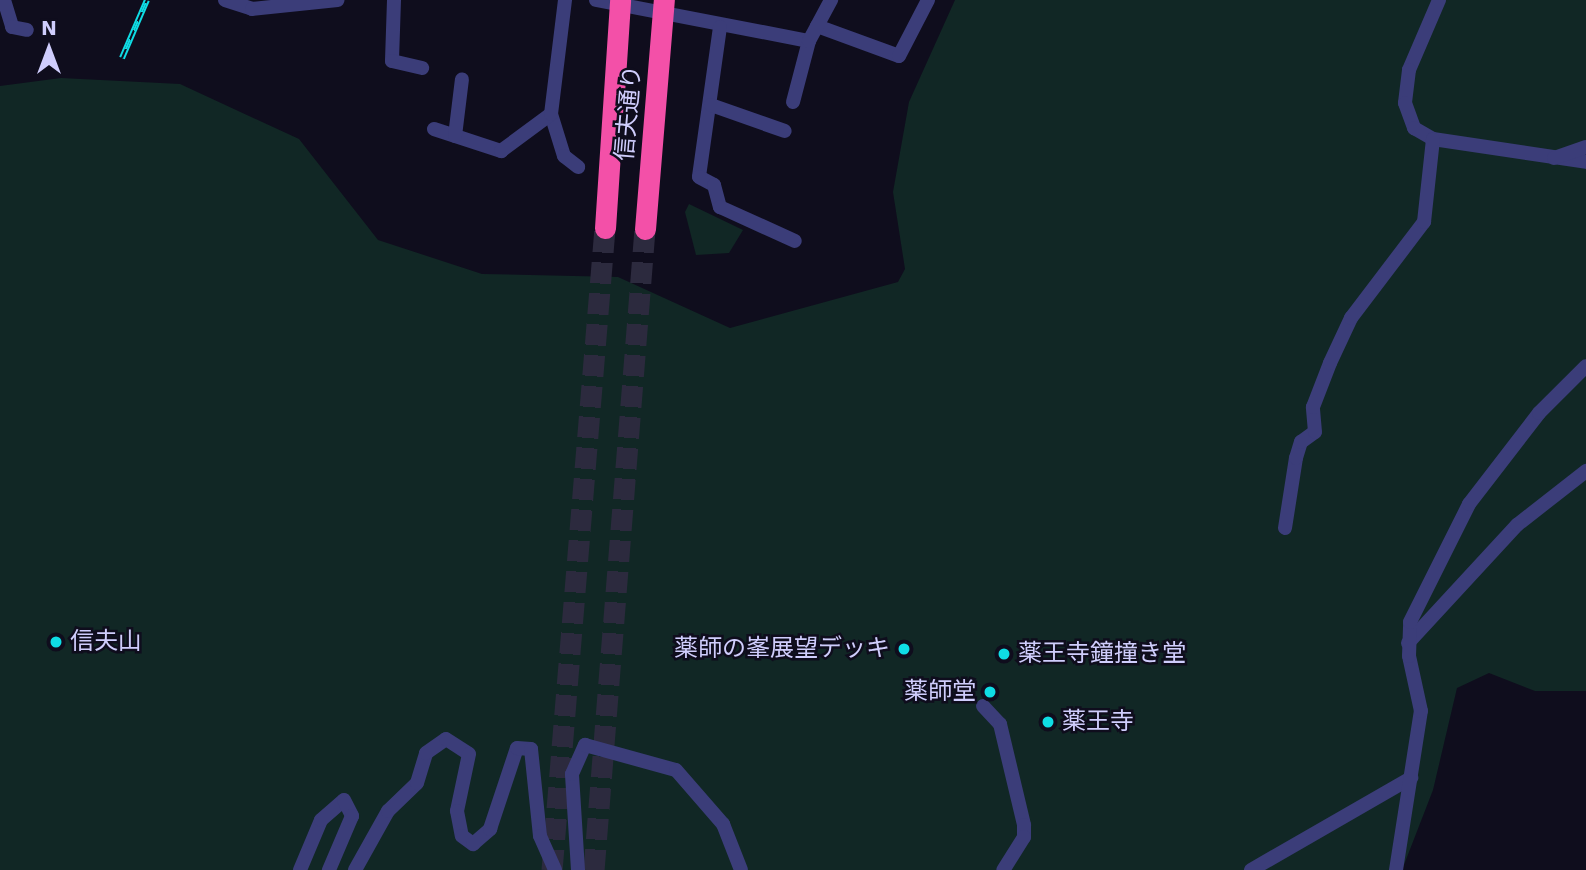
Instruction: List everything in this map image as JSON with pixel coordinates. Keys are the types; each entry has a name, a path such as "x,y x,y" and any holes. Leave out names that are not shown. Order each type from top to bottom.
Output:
{"highway":[{"name":"信夫通り","path":"605,228 620,2"},
{"name":"信夫通り","path":"645,229 664,7"}],"street":[{"path":"4,0 12,27 27,30"},
{"path":"225,0 252,9 338,0"},
{"path":"394,0 392,61 422,68"},
{"path":"565,0 551,114 564,156 578,167"},
{"path":"596,0 664,7 720,27 808,41"},
{"path":"793,102 808,41 831,0"},
{"path":"817,26 899,56 928,0"},
{"path":"1439,0 1412,59 1405,98 1414,128 1433,139 1550,160 1586,162"},
{"path":"720,27 699,177 714,185 720,207 795,241"},
{"path":"455,136 463,79"},
{"path":"711,105 785,131"},
{"path":"434,130 501,151 551,114"},
{"path":"1284,528 1296,458 1301,442 1315,432 1313,407 1330,363 1351,318 1424,222 1423,184 1433,139"},
{"path":"1550,160 1586,147"},
{"path":"1396,870 1421,711 1408,643 1416,605 1468,504 1539,413 1586,366"},
{"path":"1408,643 1517,525 1586,471"},
{"path":"983,706 1000,724 1024,825 1024,837 1003,870"},
{"path":"355,870 388,811 417,783 426,752 446,739 468,754 457,811 462,836 473,844 490,828 517,748 531,749 540,836 555,870"},
{"path":"578,870 572,774 585,745 676,770 727,830 741,870"},
{"path":"1251,870 1411,778"},
{"path":"300,870 321,820 344,800 352,816 330,870"}],"green space":[{"path":"955,0 1586,0 1586,691 1535,691 1489,673 1457,688 1433,790 1402,870 0,870 0,86 61,78 180,84 299,139 378,240 482,274 618,277 730,328 898,282 905,269 893,192 909,102"},
{"path":"689,204 743,230 729,253 696,255 685,212"}],"tunnel":[{"path":"552,870 605,228"},
{"path":"594,870 645,229"}],"railway":[{"path":"122,58 147,0"}],"place":[{"name":"信夫山","path":"56,642"},
{"name":"薬師の峯展望デッキ","path":"904,649"},
{"name":"薬王寺鐘撞き堂","path":"1004,654"},
{"name":"薬師堂","path":"990,692"},
{"name":"薬王寺","path":"1048,722"}]}
